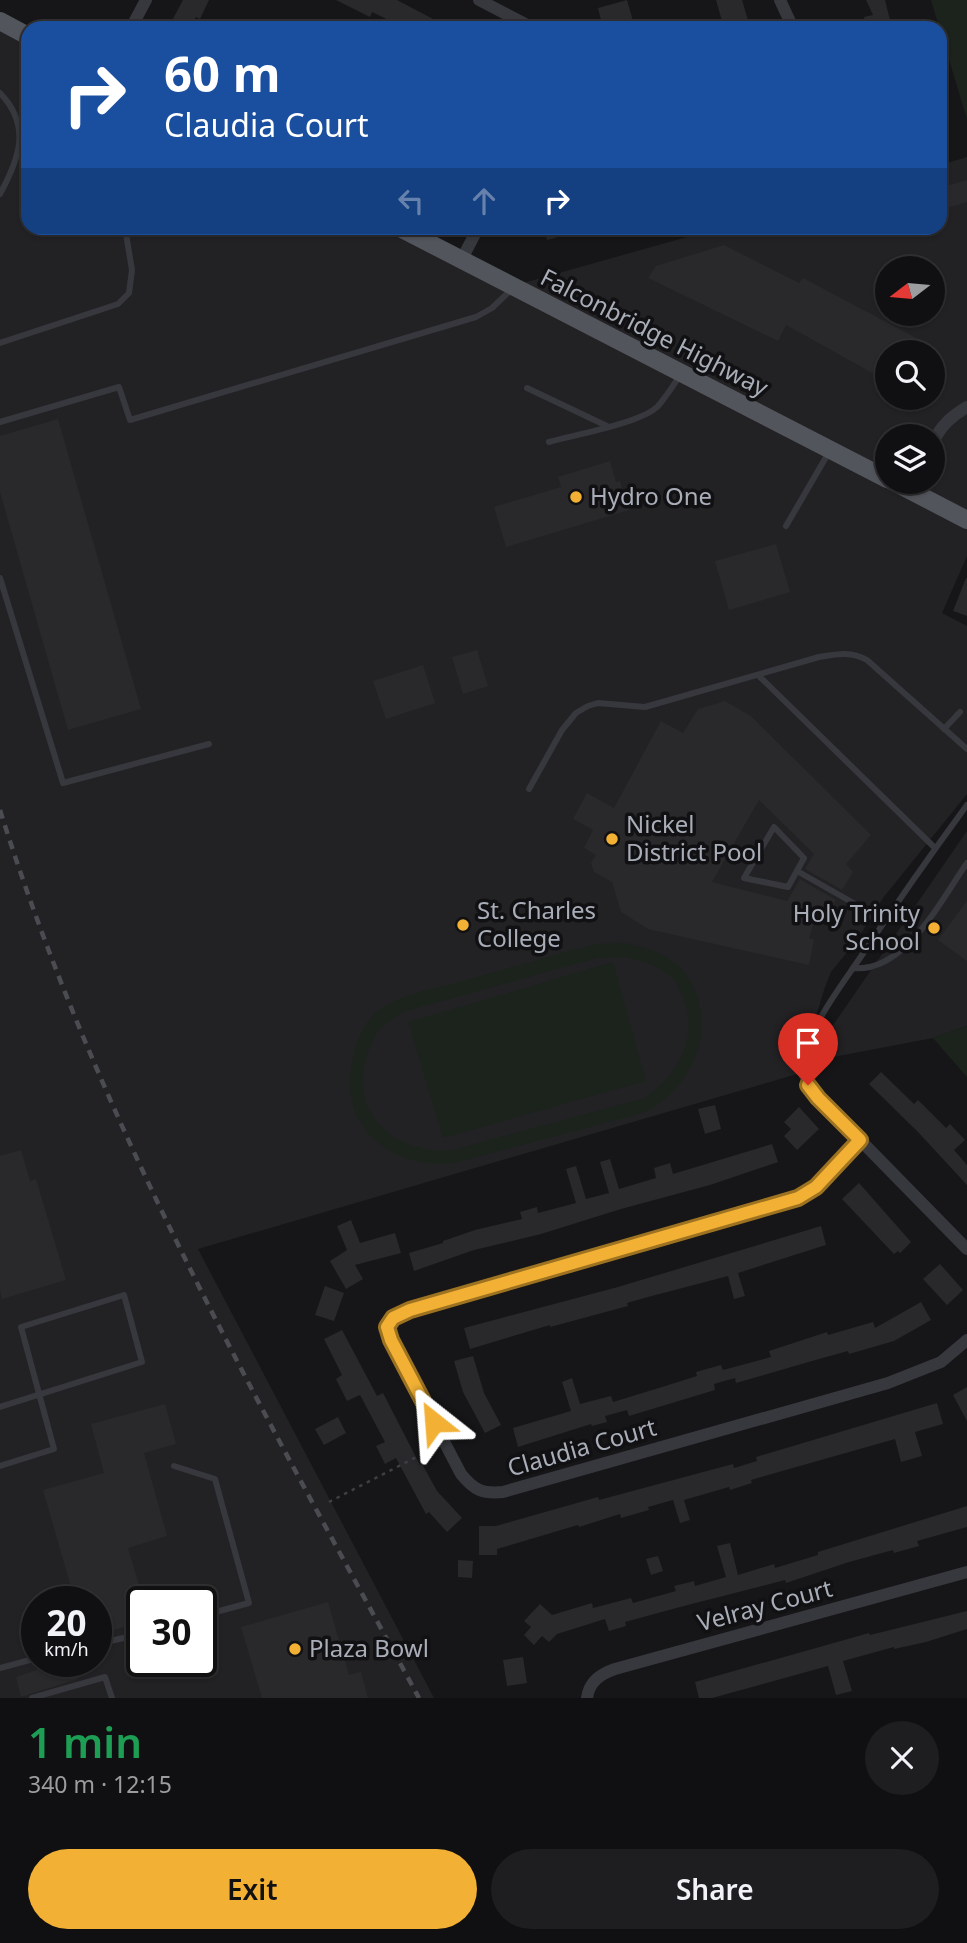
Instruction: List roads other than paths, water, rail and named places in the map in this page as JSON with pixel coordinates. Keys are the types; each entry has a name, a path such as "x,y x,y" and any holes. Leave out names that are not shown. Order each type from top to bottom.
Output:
{"main road":[{"path":"0,21 21,32"},
{"name":"Falconbridge Highway","path":"414,235 875,473"},
{"name":"Falconbridge Highway","path":"926,494 967,520"}],"street":[{"path":"135,21 146,0"},
{"path":"479,0 520,21"},
{"path":"780,0 790,21"},
{"path":"462,259 474,235"},
{"path":"944,424 967,407"},
{"path":"803,1069 808,1085 818,1098 967,1249"},
{"name":"Claudia Court","path":"860,1140 816,1187 785,1204 410,1310 393,1318 387,1327 391,1340 461,1474 471,1486 486,1493 503,1492 888,1383 941,1362 967,1340"},
{"name":"Velray Court","path":"587,1698 594,1682 606,1672 615,1669 967,1572"}],"lane":[{"path":"0,93 7,100 16,119 21,139 15,166 0,194"},
{"path":"0,342 118,304 129,293 132,270 126,235"},
{"path":"0,422 119,387 130,420 476,317 492,308 514,288"},
{"path":"549,442 651,412 681,374"},
{"path":"527,388 607,426"},
{"path":"786,526 830,451"},
{"path":"0,578 62,783 209,744"},
{"path":"529,789 562,730 576,713 588,706 598,702 645,707 819,657 849,653 867,660 967,749"},
{"path":"758,675 935,848"},
{"path":"944,729 960,712"},
{"path":"803,1069 811,1034 882,925 967,805"},
{"path":"774,827 804,858 797,870 788,887 744,877 774,827"},
{"path":"853,968 865,969 887,962 900,953 914,938 967,863"},
{"path":"797,870 857,905 882,925"},
{"path":"0,1407 38,1395 142,1362 124,1295 21,1328 38,1395 54,1449 0,1466"},
{"path":"174,1466 215,1479 249,1602 217,1611"},
{"path":"0,1668 21,1662"},
{"path":"32,1698 105,1677 112,1698"}],"railway":[{"path":"0,810 40,927 85,1041 135,1153 244,1374 419,1698"}],"place":[{"name":"Hydro One","path":"576,497"},
{"name":"Nickel District Pool","path":"612,839"},
{"name":"St. Charles College","path":"463,925"},
{"name":"Holy Trinity School","path":"934,928"},
{"name":"Plaza Bowl","path":"295,1649"}]}
